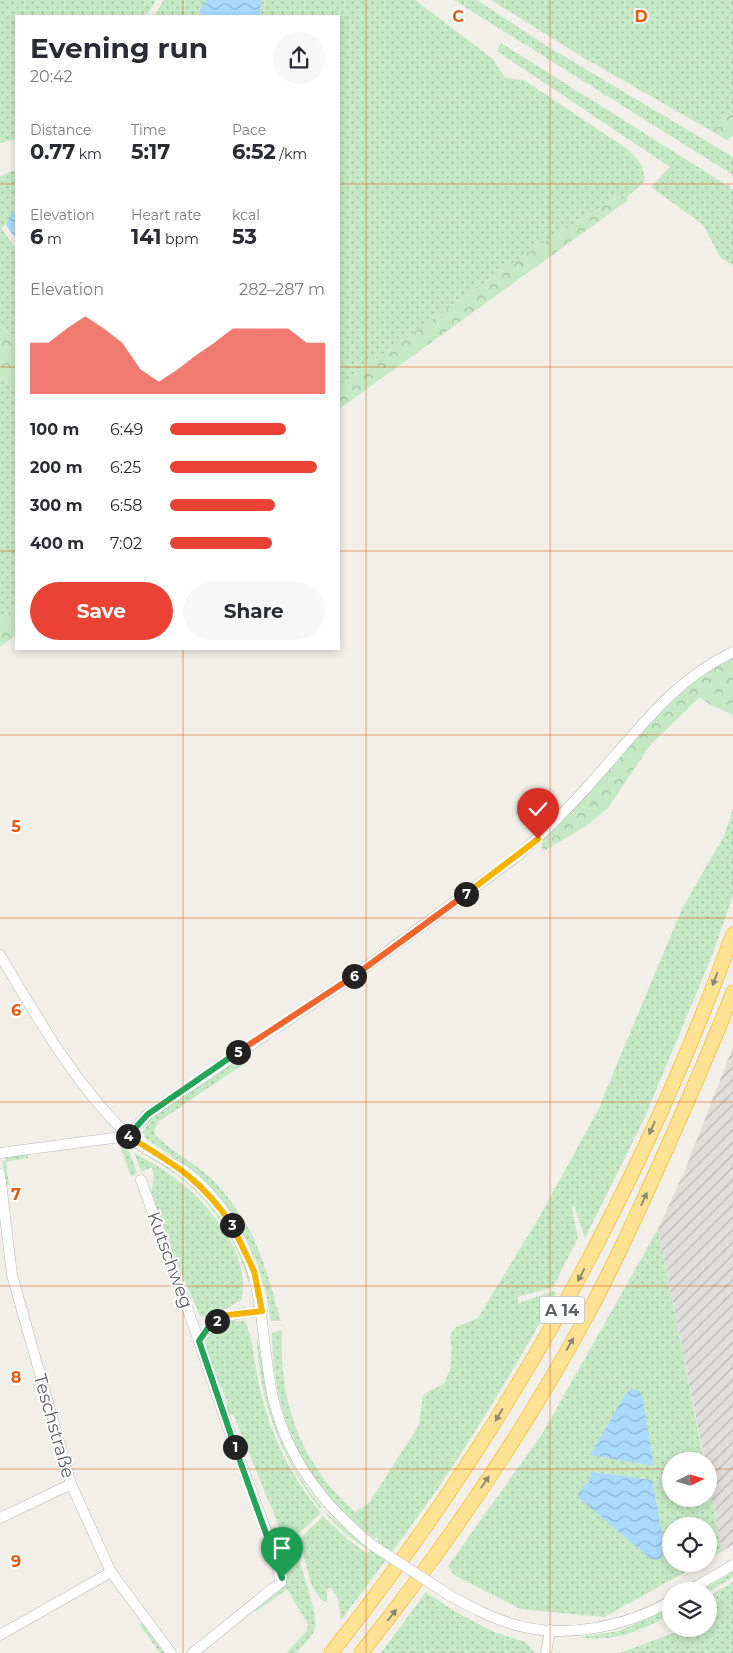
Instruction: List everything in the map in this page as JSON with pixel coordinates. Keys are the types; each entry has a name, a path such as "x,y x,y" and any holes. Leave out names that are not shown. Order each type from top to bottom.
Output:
{"highway":[{"name":"A 14","path":"331,1653 371,1603 470,1462 556,1322 620,1199 693,1036 733,934"},
{"name":"A 14","path":"361,1653 394,1612 485,1482 531,1410 592,1306 712,1047 733,992"}],"street":[{"path":"0,1153 128,1136 148,1114 351,978 516,857 538,839 576,799 645,719 673,691 701,670 733,652"},
{"path":"0,955 71,1072 87,1093 128,1136 185,1171 219,1205 235,1229 247,1254 259,1292 273,1397 289,1444 312,1484 330,1507 372,1545 449,1595 484,1614 514,1625 550,1630 616,1625 642,1616 662,1606"},
{"name":"Teschstraße","path":"0,1174 12,1275 71,1484 111,1572 171,1653"},
{"name":"Kutschweg","path":"141,1180 281,1574 281,1582 278,1586 193,1653"},
{"path":"0,1276 12,1275"},
{"name":"Kutschweg","path":"199,1341 208,1328 217,1320 228,1315 262,1311"},
{"path":"0,1518 71,1484"},
{"path":"704,1582 733,1565"},
{"path":"0,1635 111,1572"},
{"path":"546,1653 550,1630"}],"shaded area":[{"path":"733,1047 733,1545 722,1551 714,1508 718,1508 718,1452 703,1452 658,1229 685,1170"}],"green space":[{"path":"0,0 156,0 149,12 144,15 15,15 15,139 0,143"},
{"path":"164,0 206,0 199,10 202,15 155,15"},
{"path":"261,0 415,0 493,59 505,78 524,80 627,149 642,167 644,182 627,197 618,197 536,247 340,384 340,15 260,15"},
{"path":"454,0 477,0 550,48 733,157 733,175"},
{"path":"491,0 733,0 733,112 708,129 584,58"},
{"path":"501,43 733,189 733,266 720,257 703,225 651,187 670,167 497,51"},
{"path":"733,112 733,136 727,140 708,129"},
{"path":"15,170 15,212 1,228 15,248 15,337 0,325 0,176"},
{"path":"619,197 627,197 627,201 340,408 340,384 536,247"},
{"path":"0,325 15,337 15,392 0,379"},
{"path":"0,379 15,392 15,609 0,618"},
{"path":"15,609 15,636 0,647 0,618"},
{"path":"733,656 733,715 709,704 700,697 651,744 608,808 586,826 544,851 540,843 675,693"},
{"path":"733,809 733,896 711,958 644,1119 585,1238 574,1206 572,1208 578,1238 553,1287 517,1297 519,1303 554,1291 557,1293 501,1390 436,1491 341,1620 338,1598 330,1587 327,1589 327,1602 321,1600 312,1586 299,1540 323,1516 346,1538 367,1554 379,1538 374,1539 329,1496 312,1473 298,1449 287,1423 279,1395 274,1365 272,1333 282,1330 284,1382 289,1406 307,1452 320,1474 336,1494 355,1512 369,1503 419,1425 423,1395 444,1383 450,1370 452,1349 450,1338 452,1332 456,1327 478,1318 541,1214 597,1112 682,909 725,834"},
{"path":"240,1056 245,1063 158,1122 154,1132 163,1142 213,1180 240,1214 264,1263 281,1321 271,1321 262,1279 255,1258 236,1220 224,1203 194,1171 146,1139 143,1132 150,1118"},
{"path":"129,1144 169,1165 207,1199 236,1241 245,1263 249,1284 232,1240 215,1213 204,1200 181,1178"},
{"path":"120,1145 128,1149 137,1173 131,1177"},
{"path":"134,1152 163,1170 192,1192 205,1205 227,1234 241,1267 243,1284 241,1300 210,1318 200,1316 168,1242 158,1212 152,1193 154,1176 152,1168 141,1171"},
{"path":"28,1154 28,1158 6,1162 9,1185 5,1185 3,1162 6,1158"},
{"path":"658,1229 702,1452 662,1452 662,1508 714,1508 715,1517 662,1517 662,1572 686,1572 667,1582 662,1582 662,1585 604,1617 520,1609 454,1575 448,1566 542,1434"},
{"path":"227,1321 245,1321 252,1345 263,1402 275,1436 290,1468 321,1513 288,1543 276,1549 275,1547 281,1543 283,1536 233,1414 227,1417 225,1396 207,1350 206,1340 210,1332"},
{"path":"257,1337 271,1406 284,1447 306,1486 322,1507 320,1509 294,1470 275,1428 262,1384 258,1361"},
{"path":"328,1514 368,1548 348,1536 326,1515"},
{"path":"717,1525 722,1551 717,1554"},
{"path":"293,1545 296,1546 312,1601 315,1628 314,1632 296,1653 286,1653 307,1631 308,1624 287,1589 256,1612 255,1609 284,1585 284,1573 277,1552"},
{"path":"733,1572 733,1577 717,1587 716,1582"},
{"path":"733,1582 733,1653 620,1653 663,1637 717,1637 717,1591"},
{"path":"426,1592 454,1611 494,1632 525,1642 535,1653 381,1653"},
{"path":"662,1612 662,1619 628,1634 605,1638 581,1637 619,1631"},
{"path":"143,1623 165,1653 160,1653 139,1624"}],"water":[{"path":"206,0 261,0 260,15 202,15 199,10"},
{"path":"15,212 15,238 6,225 11,214"},
{"path":"631,1389 639,1391 642,1395 654,1466 590,1455 625,1395"},
{"path":"592,1472 652,1480 662,1535 662,1558 651,1559 579,1498 578,1493 590,1480"}],"route":[{"path":"282,1578 199,1341 208,1328 217,1320 228,1315 262,1311 254,1271 235,1229 219,1205 204,1188 185,1171 128,1136 148,1114 351,978 466,895 538,839"}]}
